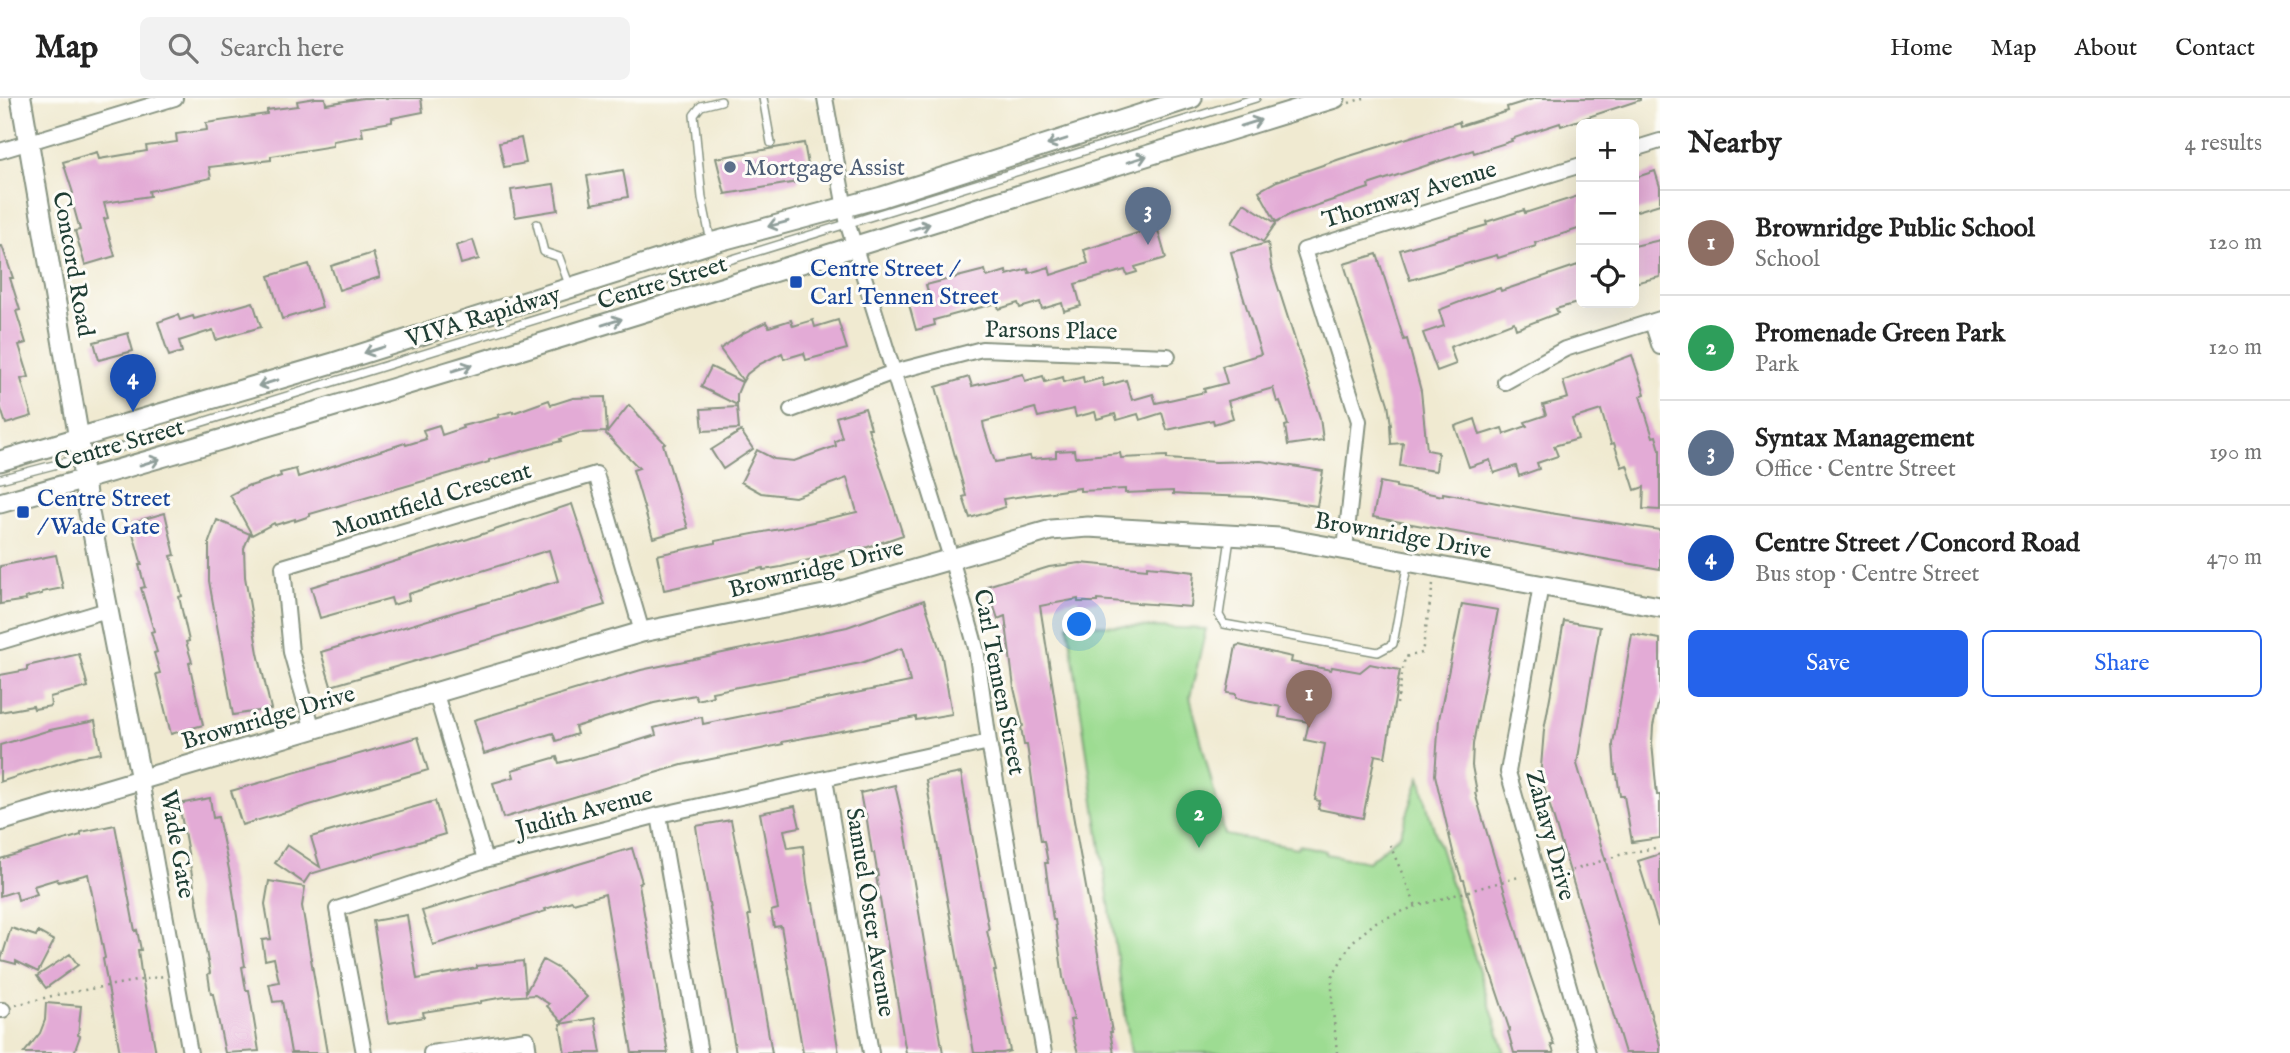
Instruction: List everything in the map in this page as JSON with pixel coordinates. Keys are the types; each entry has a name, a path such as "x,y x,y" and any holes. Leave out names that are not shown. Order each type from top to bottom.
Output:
{"main road":[{"name":"Concord Road","path":"21,98 85,480"},
{"name":"Centre Street","path":"0,461 80,448 333,363 711,243 846,215 882,197 1192,98"},
{"name":"Centre Street","path":"0,503 560,338 1335,98"},
{"name":"Wade Gate","path":"85,480 107,610 141,780"},
{"name":"Brownridge Drive","path":"0,821 642,632 834,593 1051,530 1088,527 1280,538 1660,607"}],"street":[{"path":"0,151 175,98"},
{"name":"Carl Tennen Street","path":"825,98 846,215 976,648 989,742 1044,1053"},
{"path":"1639,147 1660,141"},
{"name":"Thornway Avenue","path":"1345,549 1359,421 1304,250 1576,167"},
{"path":"1505,382 1565,349 1656,320 1660,346"},
{"name":"Parsons Place","path":"791,410 894,372 982,349 1168,356"},
{"name":"Mountfield Crescent","path":"313,730 292,652 283,567 596,474 642,632"},
{"name":"Zahavy Drive","path":"1541,585 1508,772 1588,1053"},
{"path":"0,642 107,610"},
{"path":"436,694 485,860"},
{"name":"Judith Avenue","path":"364,1053 337,909 485,860 659,815 989,742"},
{"name":"Samuel Oster Avenue","path":"825,779 871,1053"},
{"name":"Wade Gate","path":"141,780 190,1053"},
{"path":"659,815 700,1053"},
{"path":"431,1053 527,1040 529,1053"}],"lane":[{"path":"762,98 771,143"},
{"name":"VIVA Rapidway","path":"0,479 80,448 846,215 1256,98"},
{"path":"711,243 701,186 694,115 701,106 721,101"},
{"path":"537,224 544,252 559,257 570,287"},
{"path":"1231,534 1219,615 1224,624 1378,652 1392,644 1408,561"}],"path":[{"path":"1397,704 1405,657 1422,653 1436,566"},
{"path":"1390,845 1416,906"},
{"path":"1337,1053 1332,977 1351,943 1377,922 1416,906 1660,846"},
{"path":"1,1010 56,995 176,974"}],"green space":[{"path":"1068,624 1206,629 1190,697 1225,835 1297,848 1299,845 1326,851 1326,854 1368,862 1400,835 1420,777 1505,1053 1131,1053"}],"building":[{"path":"325,98 326,104 363,98 421,98 423,112 392,118 392,122 361,127 363,136 333,141 333,146 271,156 271,160 209,167 211,178 149,191 150,196 104,203 108,218 104,219 115,256 85,265 75,231 80,230 70,194 73,193 63,162 97,152 99,159 147,151 146,146 177,142 176,134 207,130 206,123 267,114 267,110 298,106 297,101"},
{"path":"1536,98 1640,98 1561,126 1560,123 1511,139 1512,141 1474,153 1473,150 1368,185 1369,188 1291,214 1276,222 1259,191 1277,181 1340,159 1459,122 1460,126 1508,111 1507,107"},
{"path":"521,138 526,163 504,167 499,143"},
{"path":"804,143 808,165 797,182 725,194 716,158"},
{"path":"623,170 628,197 592,204 587,176"},
{"path":"1655,171 1660,187 1660,204 1639,210 1639,176"},
{"path":"554,184 558,210 515,217 511,190"},
{"path":"1576,197 1576,230 1498,258 1497,255 1410,280 1400,250 1487,225 1486,222 1524,210 1525,213"},
{"path":"1244,203 1276,223 1263,242 1232,222"},
{"path":"1157,227 1166,258 1135,267 1137,272 1127,275 1125,270 1075,284 1081,306 1064,311 1062,303 1042,309 1040,302 1020,308 1018,303 999,309 997,303 934,320 935,325 916,330 908,301 929,295 926,285 985,270 987,277 1006,271 1007,275 1028,269 1029,273 1049,267 1051,275 1088,263 1084,250"},
{"path":"473,240 479,259 461,264 456,246"},
{"path":"1660,240 1660,277 1639,282 1639,245"},
{"path":"1268,243 1271,265 1320,418 1323,440 1288,445 1285,426 1288,425 1273,388 1228,401 1233,418 1214,424 1213,420 1167,430 1162,413 1140,420 1138,414 1117,420 1115,414 1097,419 1095,412 1076,417 1074,409 1038,417 1035,408 983,422 984,428 995,462 1030,456 1031,459 1056,457 1056,451 1074,450 1075,457 1120,453 1121,458 1167,456 1167,459 1216,462 1261,461 1323,471 1317,506 1255,497 1173,494 1173,491 1125,493 1125,489 1080,491 1080,488 1003,499 1005,507 970,518 936,387 969,377 972,386 1023,374 1025,381 1043,376 1045,382 1063,377 1064,382 1083,377 1084,383 1102,378 1104,386 1126,380 1132,400 1153,394 1156,403 1205,392 1204,389 1227,383 1222,366 1261,354 1231,252"},
{"path":"0,246 13,278 10,278 20,310 16,311 26,343 19,345 29,377 21,379 32,416 6,424 0,406"},
{"path":"373,253 380,277 339,290 331,266"},
{"path":"1377,254 1404,340 1407,339 1421,391 1427,450 1438,452 1436,471 1400,466 1403,443 1391,444 1388,404 1344,264"},
{"path":"309,264 322,307 282,319 269,276"},
{"path":"1576,266 1576,303 1556,309 1558,313 1516,329 1514,322 1450,347 1456,364 1437,371 1423,333 1444,326 1439,310 1500,288 1501,291"},
{"path":"253,302 261,327 216,340 213,330 179,341 182,352 169,356 158,322 178,315 180,320 193,316 194,319"},
{"path":"791,320 793,326 813,320 815,327 838,320 847,349 806,360 804,353 784,359 782,353 760,364 747,374 743,381 720,349 743,333 766,322 769,327"},
{"path":"128,333 133,351 99,360 94,342"},
{"path":"1632,355 1645,394 1640,396 1660,450 1660,510 1643,509 1644,487 1635,490 1627,465 1622,467 1614,443 1611,444 1601,410 1572,419 1578,439 1554,446 1558,456 1537,463 1539,469 1519,476 1516,466 1494,473 1490,460 1469,467 1455,426 1475,419 1480,435 1502,428 1504,434 1527,426 1525,422 1546,415 1543,405 1568,398 1563,381"},
{"path":"711,367 742,382 737,394 737,405 701,387"},
{"path":"605,397 607,432 579,433 560,439 561,441 489,460 310,514 295,521 274,523 252,535 230,495 249,485 281,476 280,473 296,469 298,477 405,443 406,445 426,439 423,430 439,425 442,435 463,428 462,426 513,413 549,400 551,405 573,398"},
{"path":"629,405 665,443 663,444 688,528 653,538 633,470 639,468 606,434"},
{"path":"737,407 739,429 703,431 701,409"},
{"path":"865,408 871,428 868,428 903,535 862,549 861,547 781,567 763,568 664,590 657,555 857,512 847,478 795,497 761,493 741,482 757,450 774,459 794,461 836,446 835,441 842,438 836,417"},
{"path":"741,431 753,449 723,469 711,450"},
{"path":"1380,482 1443,496 1443,493 1660,530 1660,569 1373,517"},
{"path":"572,504 605,605 331,686 321,652 558,581 549,550 408,594 409,600 393,605 391,598 320,618 311,587"},
{"path":"165,513 175,555 171,556 182,596 179,597 192,662 189,663 203,725 171,734 156,674 160,673 151,632 154,631 141,588 145,587 139,565 142,565 130,523"},
{"path":"217,520 250,534 244,548 245,577 271,709 233,715 209,581 209,542"},
{"path":"56,555 63,588 42,592 25,598 26,600 0,604 0,566"},
{"path":"1080,563 1147,569 1147,566 1194,572 1191,607 1097,600 1078,602 1078,599 1040,606 1114,1053 1078,1053 1074,1039 1070,1020 1074,1019 1053,920 1045,863 1048,863 1044,841 1041,841 1027,745 1024,745 1023,726 1014,688 1005,616 998,619 987,586 1049,567"},
{"path":"924,600 942,657 952,714 916,720 916,717 782,742 783,744 682,765 503,818 493,783 514,777 512,770 557,757 559,763 608,750 656,735 654,728 682,721 702,717 703,724 910,682 902,648 861,663 712,692 713,696 697,700 695,695 654,703 575,727 577,734 556,741 553,733 484,754 474,720 641,670 847,627"},
{"path":"1462,604 1498,610 1473,744 1475,793 1526,963 1554,1045 1551,1045 1554,1053 1514,1053 1508,1032 1510,1031 1483,950 1464,880 1454,856 1435,775 1439,719"},
{"path":"1564,621 1600,627 1577,764 1660,1045 1660,1053 1625,1053 1543,783 1541,767 1544,730"},
{"path":"1632,634 1660,639 1660,696 1652,743 1657,795 1660,795 1660,838 1632,842 1624,796 1620,796 1615,774 1613,744"},
{"path":"1236,646 1292,657 1291,662 1331,670 1332,667 1360,672 1370,664 1400,670 1385,757 1375,755 1363,818 1318,809 1320,801 1315,800 1325,744 1305,740 1309,722 1279,717 1281,707 1236,698 1236,694 1227,693"},
{"path":"79,654 88,687 50,697 51,706 34,709 33,706 0,712 0,675 27,670 27,666"},
{"path":"95,721 101,753 79,757 0,782 0,745 50,730"},
{"path":"418,737 428,770 242,825 231,791"},
{"path":"961,773 1010,1051 1003,1053 974,1053 926,780"},
{"path":"895,785 943,1053 906,1053 874,853 860,793"},
{"path":"210,798 213,818 218,817 231,879 245,966 242,967 246,990 249,990 259,1051 225,1053 211,994 210,973 179,804"},
{"path":"435,801 445,834 310,874 304,883 275,863 287,845 320,867 311,837"},
{"path":"795,806 800,827 784,830 788,848 803,846 807,882 839,1053 803,1053 781,926 774,927 771,911 778,909 760,813"},
{"path":"731,820 750,915 772,1053 736,1053 699,847 696,826"},
{"path":"115,825 141,950 138,950 141,972 156,1053 120,1053 88,874 34,886 37,894 18,900 16,891 0,896 0,859 81,835 81,832"},
{"path":"632,848 642,882 639,884 668,1053 632,1053 605,894 545,909 546,911 433,945 422,911"},
{"path":"1660,854 1660,924 1658,925 1638,861"},
{"path":"269,881 305,887 302,906 327,1053 291,1053 282,1001 273,1002 269,984 279,982 274,958 265,960 262,940 271,939 265,904"},
{"path":"407,915 417,979 477,966 523,961 526,992 543,960 559,969 587,997 562,1022 547,1006 549,1004 535,995 505,997 423,1012 424,1017 389,1023 373,921"},
{"path":"11,928 36,936 38,932 54,941 38,972 16,961 16,964 1,960"},
{"path":"70,954 78,965 46,988 37,976"},
{"path":"46,1003 81,1006 80,1036 74,1053 24,1053 40,1033 45,1020"},
{"path":"595,1018 601,1053 565,1053 560,1024"}],"place":[{"name":"Mortgage Assist","path":"730,167"},
{"name":"Syntax Management","path":"1148,245"},
{"name":"Centre Street / Carl Tennen Street","path":"796,282"},
{"name":"Centre Street / Concord Road","path":"133,412"},
{"name":"Centre Street / Wade Gate","path":"23,512"},
{"name":"Brownridge Public School","path":"1309,728"},
{"name":"Promenade Green Park","path":"1199,848"}]}
